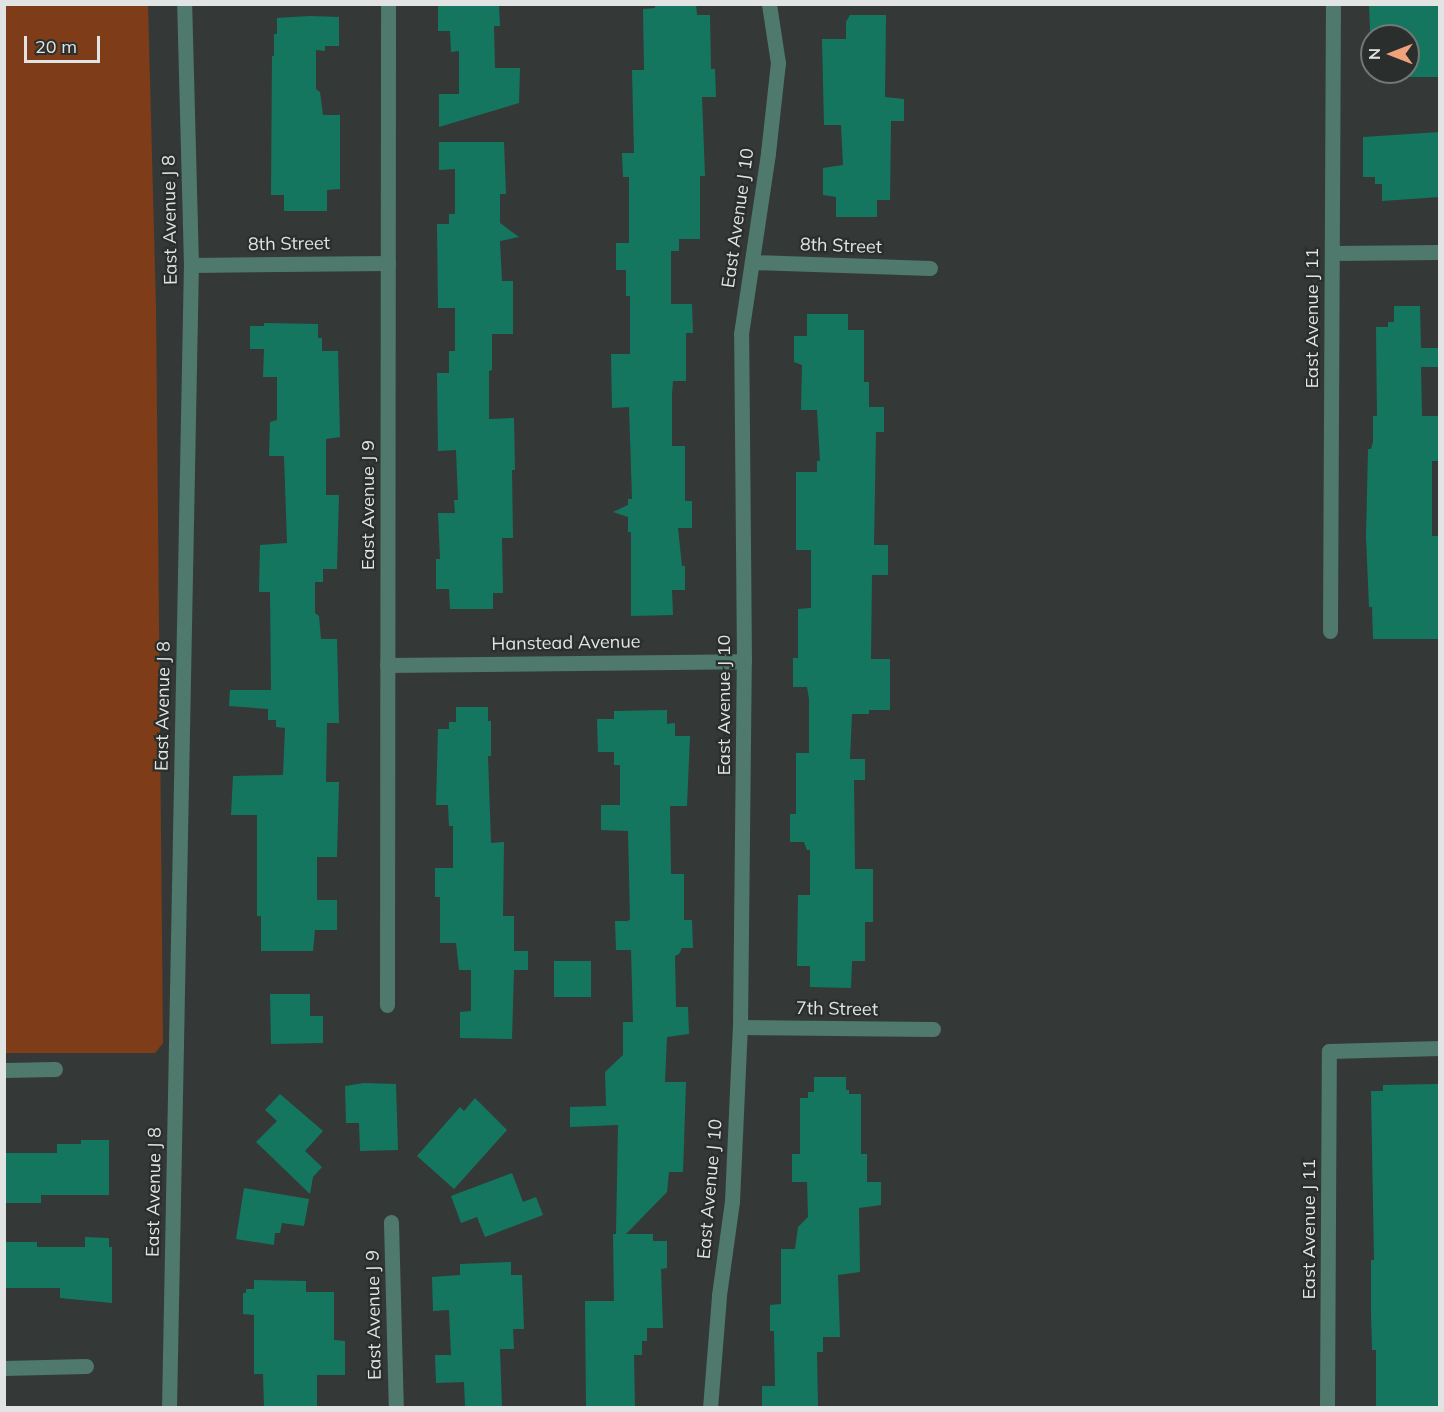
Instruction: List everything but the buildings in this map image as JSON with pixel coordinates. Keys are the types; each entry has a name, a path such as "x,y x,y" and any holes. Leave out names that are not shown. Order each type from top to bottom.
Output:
{"street":[{"name":"East Avenue J 8","path":"170,1407 191,265 184,4"},
{"name":"East Avenue J 9","path":"387,1005 388,4"},
{"name":"East Avenue J 10","path":"710,1407 719,1295 732,1201 740,1027 744,661 741,334 778,63 770,4"},
{"name":"East Avenue J 11","path":"1330,631 1333,4"},
{"path":"1332,253 1440,252"},
{"name":"8th Street","path":"752,262 930,268"},
{"name":"8th Street","path":"191,265 388,263"},
{"name":"Hanstead Avenue","path":"387,665 744,661"},
{"name":"7th Street","path":"740,1027 933,1029"},
{"name":"East Avenue J 11","path":"1327,1407 1329,1051 1440,1048"},
{"path":"4,1070 55,1069"},
{"name":"East Avenue J 9","path":"392,1222 396,1407"},
{"path":"4,1368 86,1366"}],"shaded area":[{"path":"5,4 148,5 156,307 163,1043 155,1053 5,1053"}]}
